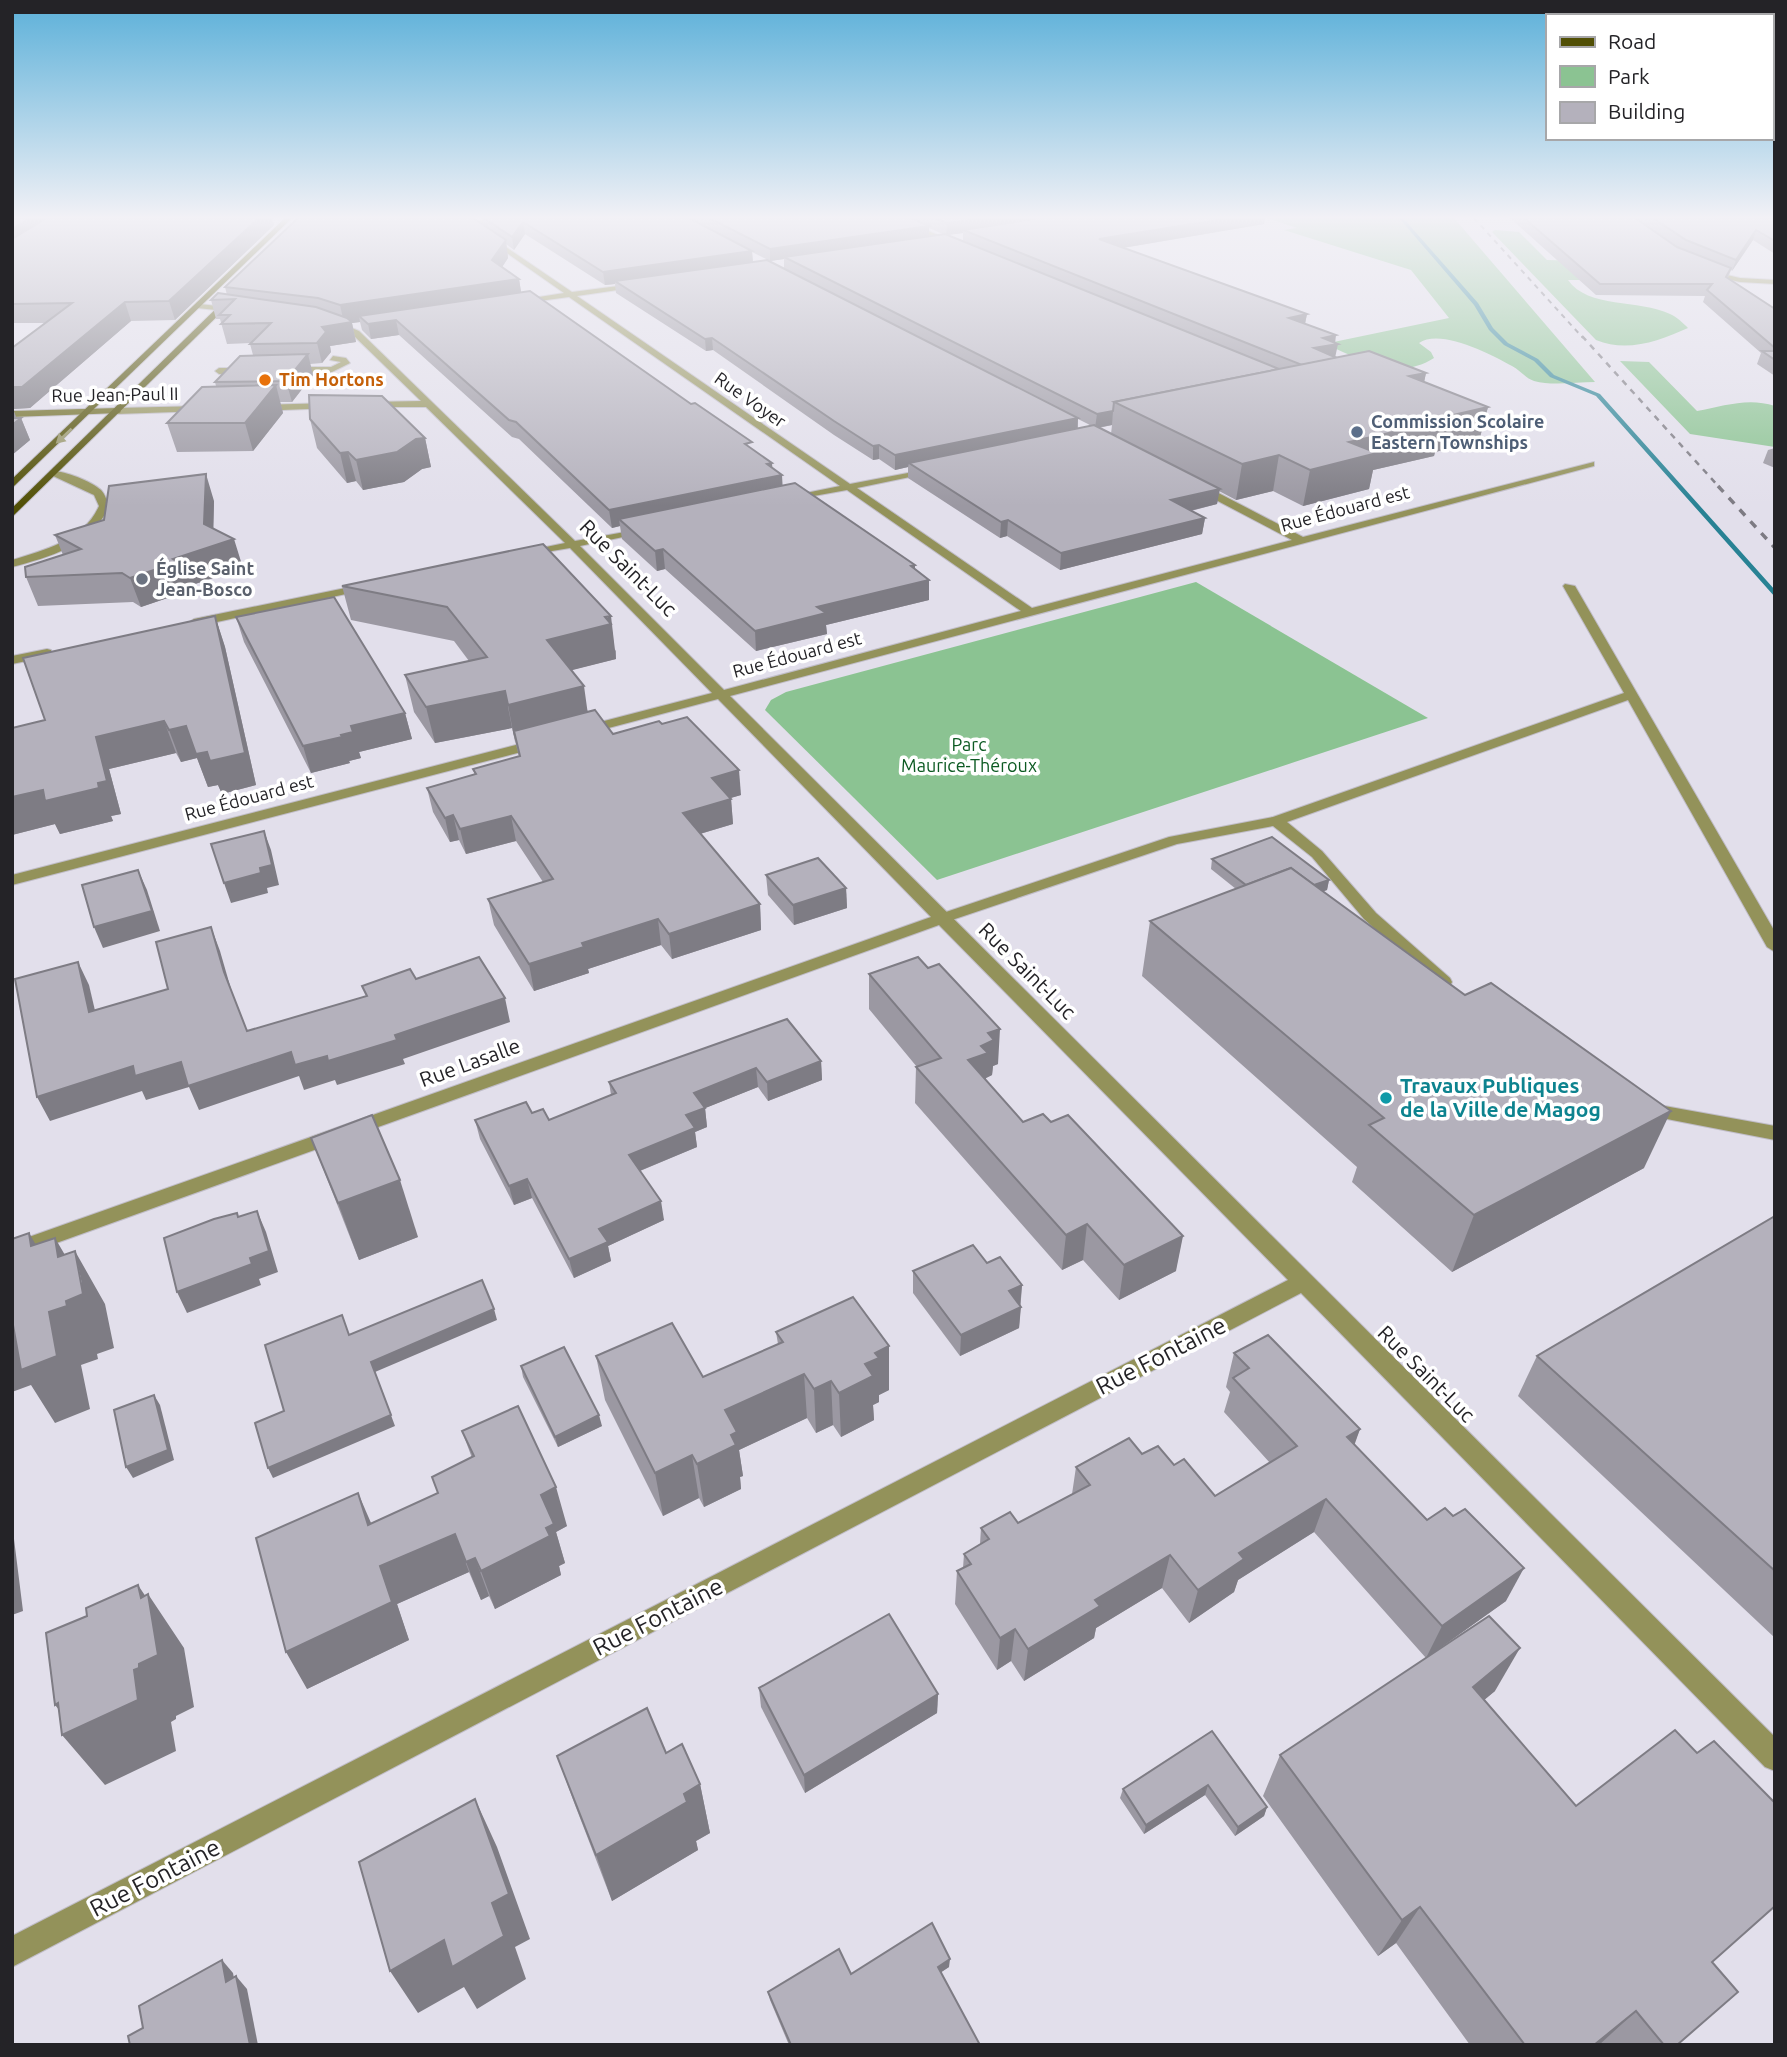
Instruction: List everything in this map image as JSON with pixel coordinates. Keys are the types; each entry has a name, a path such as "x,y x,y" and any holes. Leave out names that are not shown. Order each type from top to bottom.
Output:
{"main road":[{"path":"12,485 192,314"},
{"path":"12,514 216,314"}],"street":[{"name":"Rue Voyer","path":"597,314 1031,613"},
{"name":"Rue Saint-Luc","path":"322,321 356,333 572,544 1775,1757"},
{"path":"347,328 358,326"},
{"path":"284,370 327,369 346,363 333,358"},
{"path":"219,371 258,370"},
{"path":"360,406 429,404"},
{"path":"250,408 346,406"},
{"name":"Rue Jean-Paul II","path":"12,414 209,409"},
{"name":"Rue Édouard est","path":"574,734 1591,464"},
{"path":"783,500 940,468"},
{"path":"12,564 74,539 91,528 103,513 104,506 97,493 54,473"},
{"path":"1194,484 1302,541"},
{"path":"517,556 651,528"},
{"path":"177,626 380,584"},
{"path":"1570,586 1775,947"},
{"path":"12,660 55,651"},
{"name":"Rue Lasalle","path":"12,1251 943,918 1154,846 1276,821 1632,695"},
{"name":"Rue Édouard est","path":"12,880 547,741"},
{"path":"1276,821 1317,855 1370,916 1458,996"},
{"path":"1630,1105 1775,1133"},
{"name":"Rue Fontaine","path":"12,1952 1304,1282"}],"green space":[{"path":"1446,314 1537,314 1595,382 1556,384 1534,381 1479,349 1439,339 1428,339 1419,343 1431,352 1434,358 1406,368 1392,368 1365,361 1324,344 1449,318"},
{"path":"1571,314 1670,314 1688,328 1643,344 1619,345 1596,340"},
{"path":"1620,361 1649,362 1697,411 1746,402 1775,406 1775,447 1690,434"},
{"name":"Parc Maurice-Théroux","path":"1196,582 1428,718 937,880 765,710 771,700 786,692"}],"building":[{"path":"57,314 110,314 22,387 12,387 12,348"},
{"path":"336,314 352,322 322,327 326,332 317,343 250,344 271,323 221,324 230,315 219,315"},
{"path":"563,314 691,404 695,403 752,442 745,444 772,463 767,464 782,475 609,510 516,422 509,420 396,320 368,324 359,316"},
{"path":"666,314 873,314 1078,418 895,455 879,445 873,446 712,338 705,339"},
{"path":"898,314 1143,314 1279,369 1114,402 1113,411 1097,414"},
{"path":"1174,314 1307,314 1289,318 1336,335 1323,338 1338,344 1314,348 1337,358 1302,365"},
{"path":"1735,314 1775,314 1775,348"},
{"path":"1369,351 1426,373 1409,376 1488,407 1436,419 1442,421 1349,442 1377,453 1310,470 1279,455 1242,464 1114,402"},
{"path":"1762,351 1775,351 1775,360"},
{"path":"308,354 286,381 215,382 240,356"},
{"path":"276,385 245,423 167,423 202,387"},
{"path":"309,395 382,396 425,438 416,439 397,452 356,460 348,452 340,453 310,419"},
{"path":"12,418 21,418 12,425"},
{"path":"1094,425 1220,489 1171,500 1205,518 1061,553 1008,520 1001,522 909,463"},
{"path":"206,474 204,524 234,539 173,559 178,562 130,578 122,573 26,577 25,567 81,549 55,535 104,520 109,486"},
{"path":"795,483 915,565 911,566 929,580 817,607 826,613 755,631 663,549 655,551 619,519"},
{"path":"543,544 611,616 605,617 611,624 547,640 584,686 508,705 505,691 426,707 405,675 487,657 447,607 342,586"},
{"path":"334,597 405,713 351,726 353,732 341,735 342,737 303,746 236,617"},
{"path":"215,616 245,753 210,761 207,752 196,754 186,726 169,730 164,721 96,737 107,781 98,783 99,788 45,801 43,790 12,797 12,728 45,720 23,658"},
{"path":"595,710 613,734 659,721 662,724 687,717 739,770 712,778 731,799 683,813 760,904 669,934 658,919 582,943 584,947 529,964 488,899 553,879 511,816 460,829 453,815 445,818 427,788 476,774 473,769 520,756 514,731"},
{"path":"264,831 272,865 260,868 261,873 224,883 211,844"},
{"path":"1272,837 1329,880 1314,885 1291,868 1246,885 1212,859"},
{"path":"818,858 846,888 793,905 766,875"},
{"path":"1291,868 1465,995 1491,983 1671,1111 1474,1215 1369,1125 1384,1118 1150,921"},
{"path":"138,870 152,911 94,927 82,885"},
{"path":"211,927 224,972 247,1031 367,996 362,986 410,969 416,979 479,957 505,998 395,1035 397,1040 328,1061 327,1056 295,1065 291,1052 188,1086 181,1062 135,1076 133,1066 37,1097 15,979 78,962 89,1012 168,989 156,942"},
{"path":"918,957 928,968 939,964 1000,1029 988,1033 994,1040 981,1046 988,1053 968,1060 1023,1122 1043,1114 1051,1122 1068,1115 1183,1236 1124,1265 1087,1224 1066,1235 916,1067 941,1058 869,974"},
{"path":"787,1019 821,1061 767,1082 756,1068 694,1093 705,1108 686,1115 695,1128 629,1155 661,1201 599,1229 608,1242 569,1259 527,1179 509,1186 475,1120 526,1102 532,1113 543,1109 549,1120 616,1093 609,1082"},
{"path":"372,1115 400,1180 338,1203 311,1138"},
{"path":"257,1211 269,1251 250,1258 252,1264 177,1292 164,1238 214,1219 237,1213 238,1217"},
{"path":"1775,1216 1775,1571 1537,1356"},
{"path":"29,1233 31,1246 55,1238 58,1257 75,1251 83,1294 66,1301 67,1306 49,1312 57,1356 21,1370 12,1326 12,1239"},
{"path":"973,1245 987,1263 1000,1257 1022,1285 1009,1291 1021,1307 961,1335 913,1271"},
{"path":"482,1280 494,1309 371,1362 391,1415 268,1468 255,1423 284,1411 265,1345 342,1315 349,1335"},
{"path":"853,1297 889,1346 875,1353 879,1358 865,1364 873,1376 839,1393 831,1381 814,1389 804,1374 725,1410 737,1432 731,1435 736,1445 697,1464 692,1455 655,1473 596,1356 672,1323 703,1377 783,1342 776,1332"},
{"path":"1268,1335 1360,1429 1347,1437 1427,1520 1445,1508 1453,1516 1465,1509 1524,1568 1442,1626 1326,1499 1239,1553 1244,1559 1198,1590 1170,1555 1095,1600 1100,1606 1028,1649 1015,1629 1000,1638 957,1571 971,1564 964,1554 989,1539 981,1528 1010,1512 1018,1523 1090,1485 1076,1467 1129,1438 1142,1454 1158,1446 1174,1465 1184,1459 1215,1496 1297,1446 1233,1378 1249,1368 1234,1353"},
{"path":"564,1347 599,1415 555,1437 521,1366"},
{"path":"154,1395 168,1450 126,1467 114,1410"},
{"path":"518,1406 556,1487 541,1495 554,1524 546,1528 550,1536 481,1571 475,1558 466,1562 455,1534 380,1566 392,1602 286,1652 256,1538 358,1493 368,1525 438,1493 432,1477 474,1456 462,1431"},
{"path":"12,1578 15,1601 12,1602"},
{"path":"138,1585 141,1598 148,1594 158,1655 139,1664 139,1668 134,1670 138,1700 62,1735 58,1703 55,1705 46,1633 87,1616 86,1608"},
{"path":"889,1614 938,1694 804,1775 759,1688"},
{"path":"1489,1616 1520,1648 1473,1687 1576,1806 1675,1730 1697,1753 1714,1741 1775,1803 1775,1906 1712,1962 1738,1992 1677,2045 1664,2045 1636,2011 1594,2045 1525,2045 1420,1907 1402,1920 1280,1755"},
{"path":"647,1708 666,1753 682,1744 700,1784 684,1794 687,1802 596,1855 557,1756"},
{"path":"1212,1731 1267,1807 1238,1827 1208,1785 1146,1825 1123,1789"},
{"path":"475,1799 509,1894 492,1903 504,1936 452,1967 444,1940 390,1971 359,1862"},
{"path":"932,1923 950,1959 938,1967 980,2045 791,2045 768,1992 839,1949 851,1974"},
{"path":"222,1960 226,1982 236,1976 250,2045 130,2045 128,2036 143,2028 139,2006"}],"waterway":[{"path":"1482,314 1491,329 1506,344 1536,360 1552,376 1598,395 1775,595"}],"railway":[{"path":"1561,314 1583,338"},
{"path":"1582,336 1720,488"},
{"path":"1718,486 1775,548"}],"place":[{"name":"Tim Hortons","path":"265,380"},
{"name":"Commission Scolaire Eastern Townships","path":"1357,432"},
{"name":"Église Saint Jean-Bosco","path":"142,579"},
{"name":"Travaux Publiques de la Ville de Magog","path":"1386,1098"}]}
